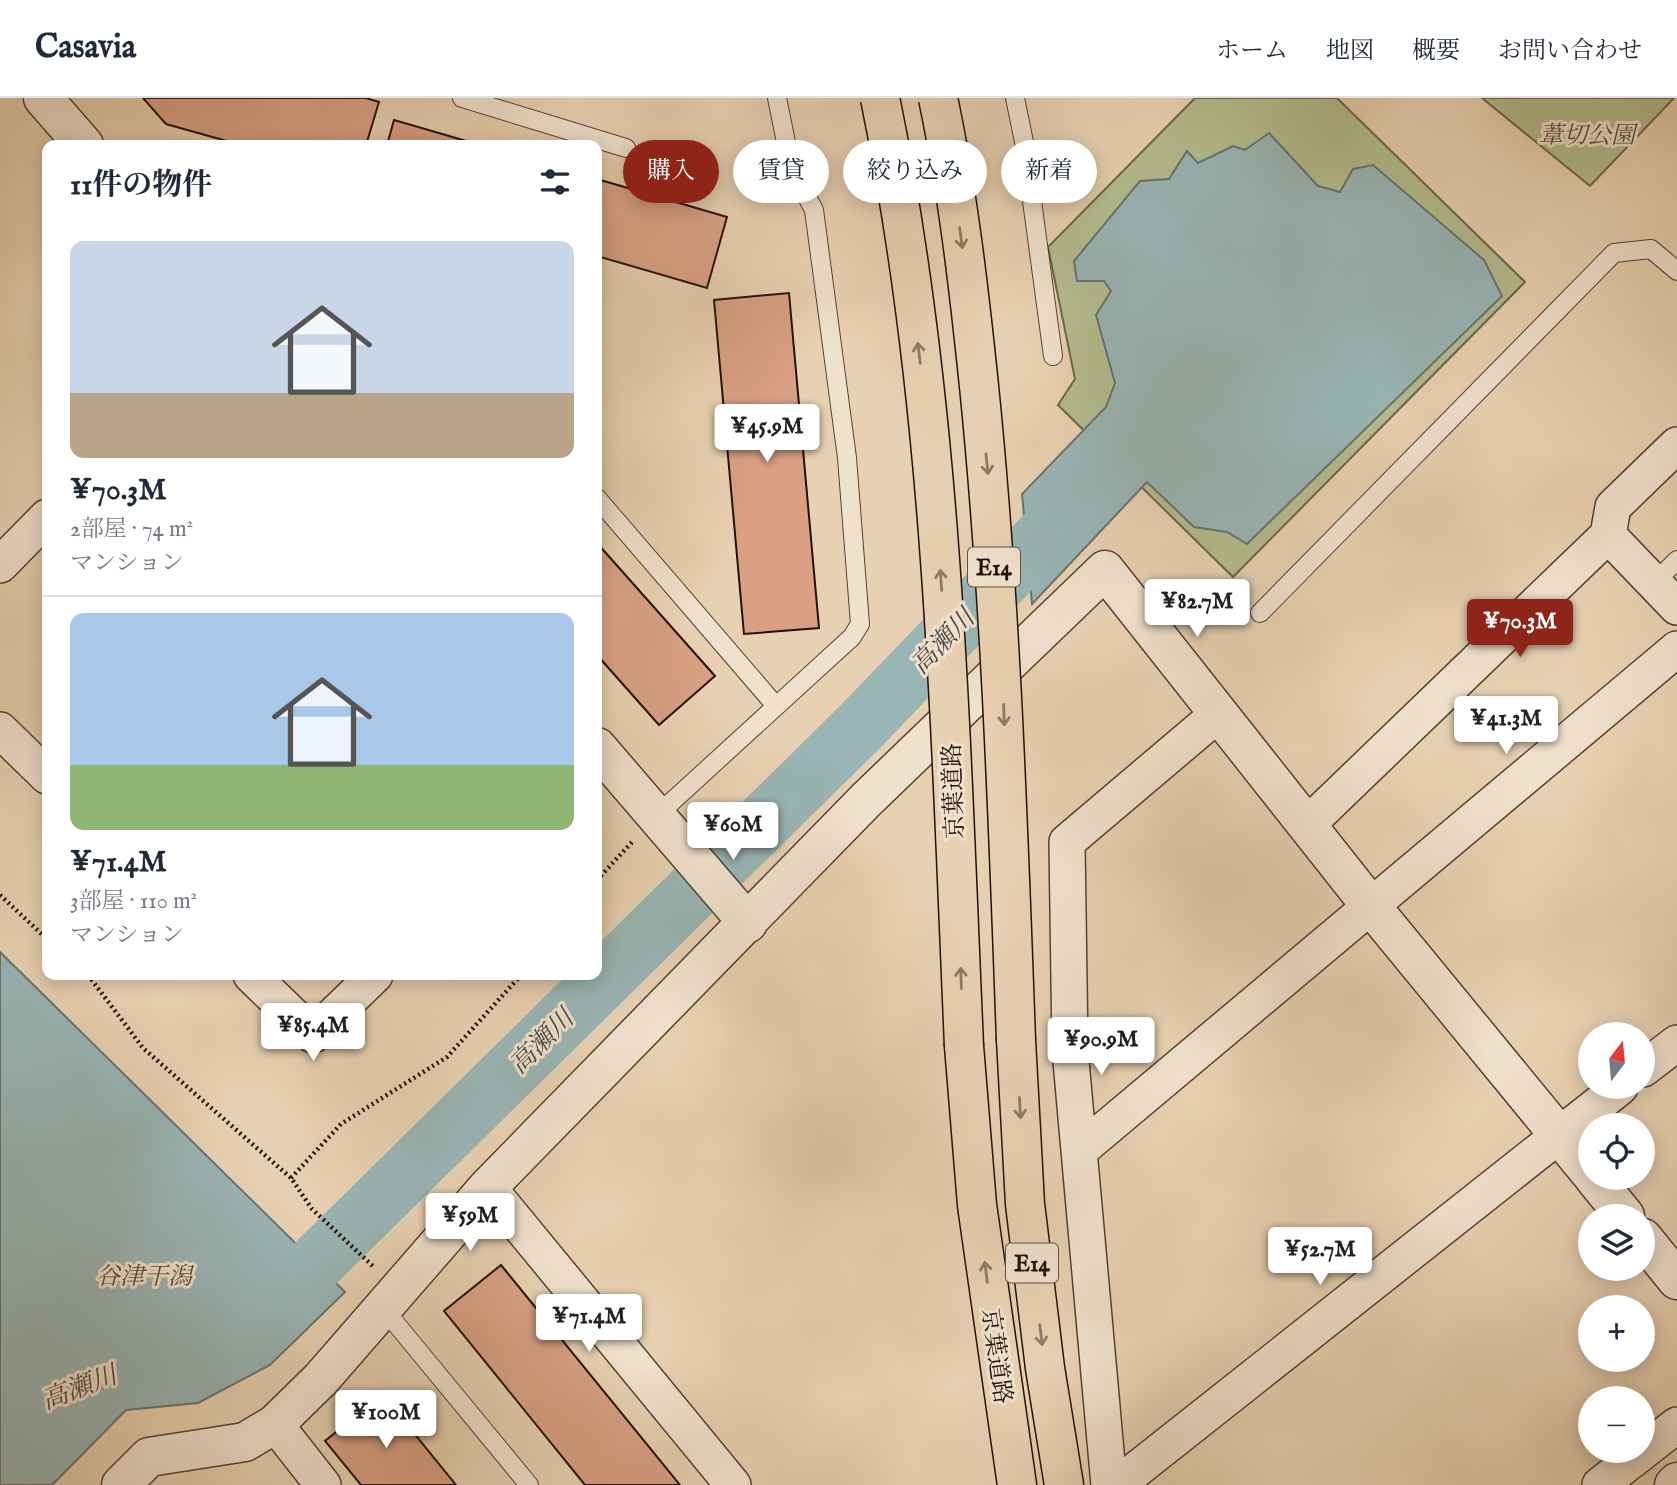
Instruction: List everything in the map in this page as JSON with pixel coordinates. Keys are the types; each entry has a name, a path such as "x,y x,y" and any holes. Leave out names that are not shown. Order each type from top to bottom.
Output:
{"highway":[{"name":"京葉道路","path":"880,98 913,300 934,482 949,700 964,1046 979,1218 1017,1485"},
{"name":"京葉道路","path":"938,98 970,296 988,471 1004,697 1016,1040 1025,1204 1045,1368 1064,1485"}],"street":[{"path":"43,98 80,140"},
{"path":"1308,824 1608,536 1613,507 1677,444"},
{"path":"0,565 42,525"},
{"path":"1608,536 1669,583"},
{"path":"121,1485 149,1457 245,1442 275,1424 321,1378 382,1291 488,1187 742,917 1105,570 1370,905 1578,1159"},
{"path":"1079,1151 1677,649"},
{"path":"1109,1485 1070,1050 1066,842 1218,714"},
{"path":"0,730 42,771"},
{"path":"602,753 742,917"},
{"path":"256,980 313,1035 369,980"},
{"path":"1656,1059 1677,1043"},
{"path":"1117,1485 1604,1099"},
{"path":"488,1187 733,1485"},
{"path":"1604,1190 1615,1204"},
{"path":"1655,1253 1677,1280"},
{"path":"275,1424 323,1485"},
{"path":"1600,1485 1677,1425"}],"lane":[{"path":"462,98 600,140"},
{"path":"655,817 852,637 860,624 847,458 814,210 791,167 777,98"},
{"path":"1015,98 1053,356"},
{"path":"602,141 623,147"},
{"path":"1260,613 1614,253 1651,249 1677,271"},
{"path":"602,504 776,706"},
{"path":"382,1291 529,1485"}],"path":[{"path":"602,875 655,817"},
{"path":"0,895 42,934"},
{"path":"92,980 143,1048 291,1178 312,1209 382,1291"},
{"path":"291,1178 341,1124 447,1057 516,980"}],"green space":[{"path":"1195,98 1337,98 1525,282 1233,577 1058,405 1075,379 1048,247 1091,203 1097,203 1097,197"},
{"name":"葦切公園","path":"1482,98 1674,98 1590,186"}],"water":[{"path":"1269,133 1318,186 1340,192 1353,169 1373,165 1484,260 1502,296 1247,544 1227,532 1194,527 1147,482 1032,604 1022,494 1106,407 1115,383 1096,315 1111,291 1104,281 1077,281 1074,261 1140,181 1169,179 1187,151 1198,163 1233,146 1245,150"},
{"name":"谷津干潟","path":"0,952 345,1292 270,1365 198,1403 126,1410 52,1485 0,1485"}],"building":[{"path":"143,98 366,98 379,102 368,140 223,140 166,124"},
{"path":"394,120 463,140 388,140"},
{"path":"602,180 623,187 623,203 679,203 727,217 707,288 602,257"},
{"path":"789,293 819,628 744,634 714,300"},
{"path":"602,549 715,676 659,725 602,661"},
{"path":"501,1265 680,1485 585,1485 444,1311"},
{"path":"383,1395 456,1485 361,1485 325,1441"}],"waterway":[{"name":"高瀬川","path":"259,1319 860,727 1081,497"}]}
